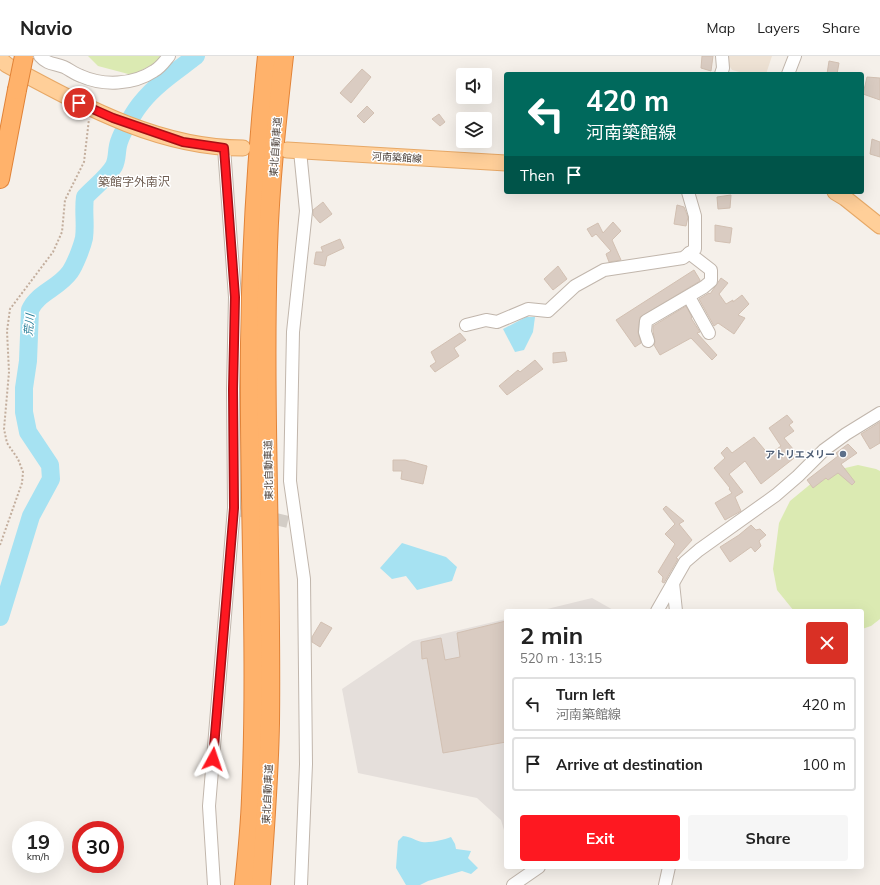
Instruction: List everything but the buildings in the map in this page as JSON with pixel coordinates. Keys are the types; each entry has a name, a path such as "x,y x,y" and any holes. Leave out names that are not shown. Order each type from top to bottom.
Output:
{"highway":[{"path":"0,179 24,56"},
{"name":"東北自動車道","path":"244,885 251,799 253,724 250,345 251,245 259,126 267,56"},
{"name":"東北自動車道","path":"261,885 270,723 270,592 266,344 268,245 276,126 284,56"}],"main road":[{"path":"0,59 7,65 90,108 142,129 183,142 224,148 243,148"},
{"name":"河南築館線","path":"294,151 504,163"},
{"path":"838,194 880,226"}],"street":[{"path":"40,56 46,62 64,67 82,77 106,84 141,78 156,71 169,56"},
{"path":"722,56 722,72"},
{"path":"789,72 795,56"},
{"path":"214,885 209,806 238,510 233,389 235,297 224,148"},
{"path":"294,151 306,211 293,332 290,481 292,522 304,578 306,764 302,885"},
{"path":"466,325 486,320 498,322 528,309 548,311 575,286 604,270 683,258 695,249 695,216 689,194"},
{"path":"648,341 645,332 646,321 704,288 711,281 711,270 690,253"},
{"path":"689,296 709,333"},
{"path":"658,609 685,562 699,550 776,495 824,450 846,434 880,413"},
{"path":"673,583 676,609"},
{"path":"513,885 536,869"},
{"path":"665,885 669,869"}],"path":[{"path":"0,545 22,483 23,472 18,459 7,443 4,429 8,372 7,331 10,309 53,252 62,232 65,200 84,162 90,108"}],"shaded area":[{"path":"723,56 772,56 767,72 740,72 732,70"},
{"path":"592,598 611,609 547,609"},
{"path":"504,619 504,830 501,820 477,798 358,773 342,689 413,641"}],"green space":[{"path":"88,56 169,56 132,75 98,66"},
{"path":"858,465 880,471 880,619 871,626 864,628 864,609 792,609 777,590 773,569 779,523 790,501 824,473"}],"water":[{"path":"526,317 535,317 533,332 524,350 515,352 503,329"},
{"path":"402,543 446,557 457,567 452,581 417,590 406,576 392,579 380,568"},
{"path":"403,836 426,842 451,837 456,849 471,851 468,858 478,868 471,874 462,871 428,881 420,885 406,885 396,868 398,841"}],"waterway":[{"name":"荒川","path":"0,617 31,516 51,479 50,465 28,432 24,412 24,388 28,361 30,310 38,299 65,278 72,269 84,238 85,197 114,166 118,145 136,110 154,89 196,56"}],"tunnel":[{"path":"241,511 288,522"}],"place":[{"name":"アトリエメリー","path":"843,454"}],"district":[{"name":"築館字外南沢","path":"134,182"}],"route":[{"path":"79,103 142,129 183,142 224,148 235,297 233,389 234,508 213,759"}]}
